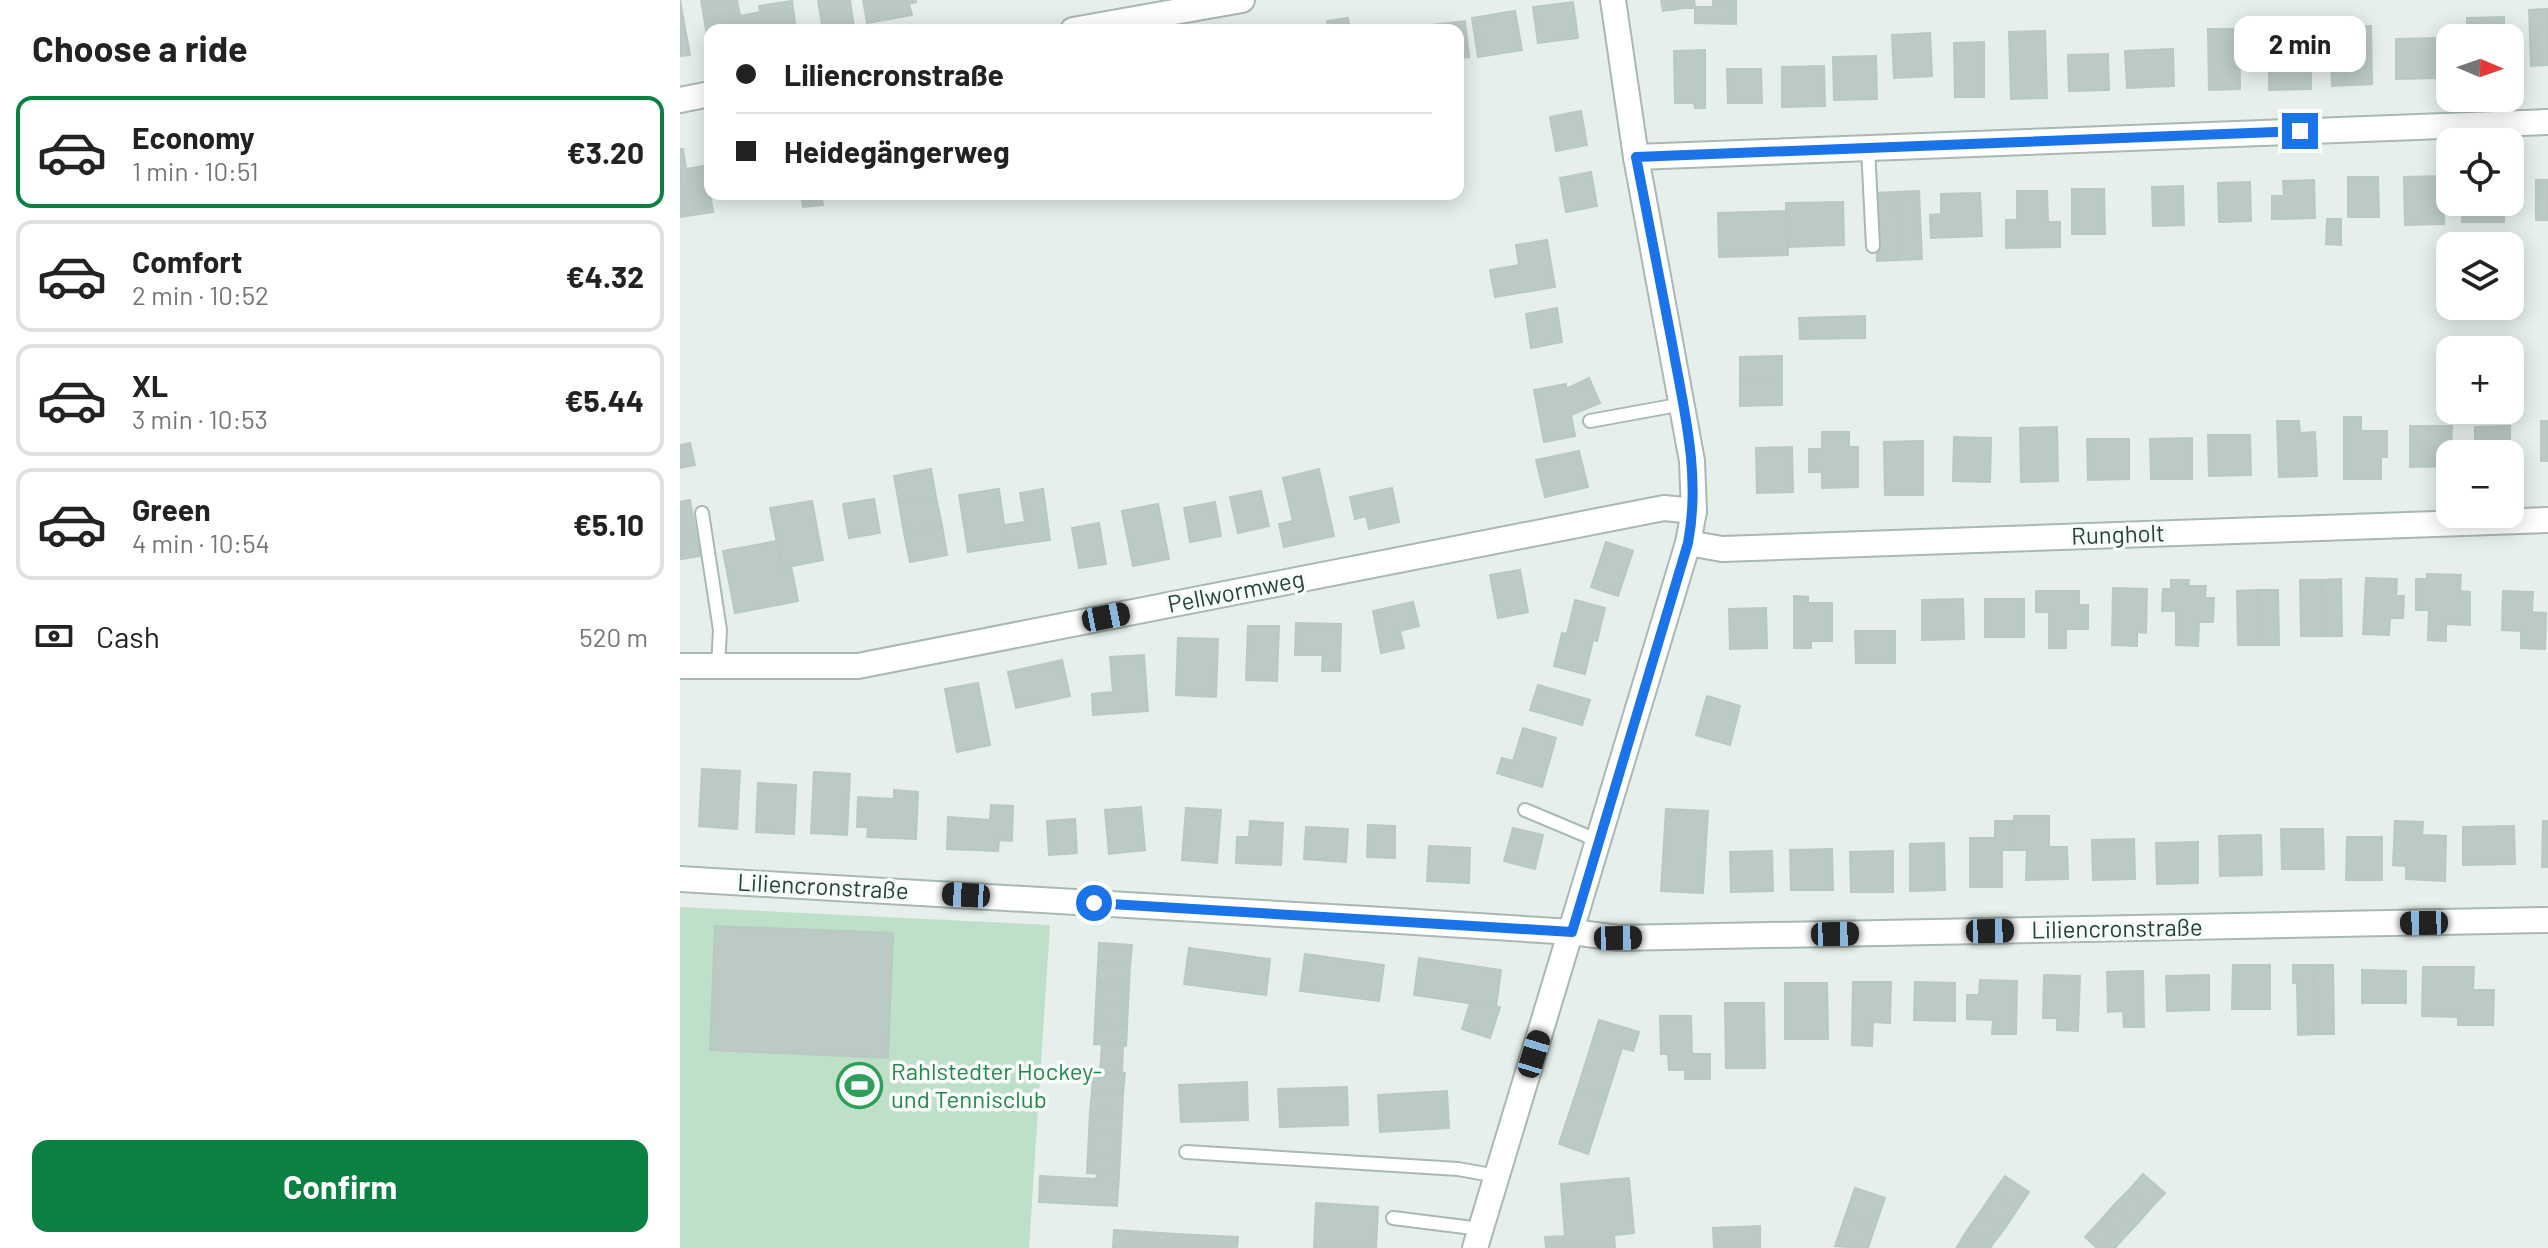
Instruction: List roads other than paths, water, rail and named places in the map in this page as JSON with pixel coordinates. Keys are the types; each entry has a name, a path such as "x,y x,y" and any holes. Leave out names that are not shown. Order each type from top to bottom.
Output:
{"street":[{"path":"1107,24 1242,0"},
{"path":"1478,1238 1688,543 1694,511 1695,484 1683,404 1636,157 1613,0"},
{"path":"680,100 704,95"},
{"path":"1636,157 2548,122"},
{"name":"Pellwormweg","path":"680,666 858,666 1664,508 1694,511"},
{"name":"Rungholt","path":"1688,543 1722,549 2548,520"},
{"name":"Liliencronstraße","path":"680,879 1572,932 1618,938 2548,920"}],"lane":[{"path":"1868,148 1873,246"},
{"path":"1590,421 1683,404"},
{"path":"702,513 720,630 718,666"},
{"path":"1525,810 1599,841"},
{"path":"1186,1152 1458,1169 1497,1176"},
{"path":"1393,1218 1478,1238"}],"place":[{"name":"Rahlstedter Hockey- und Tennisclub","path":"860,1086"}]}
